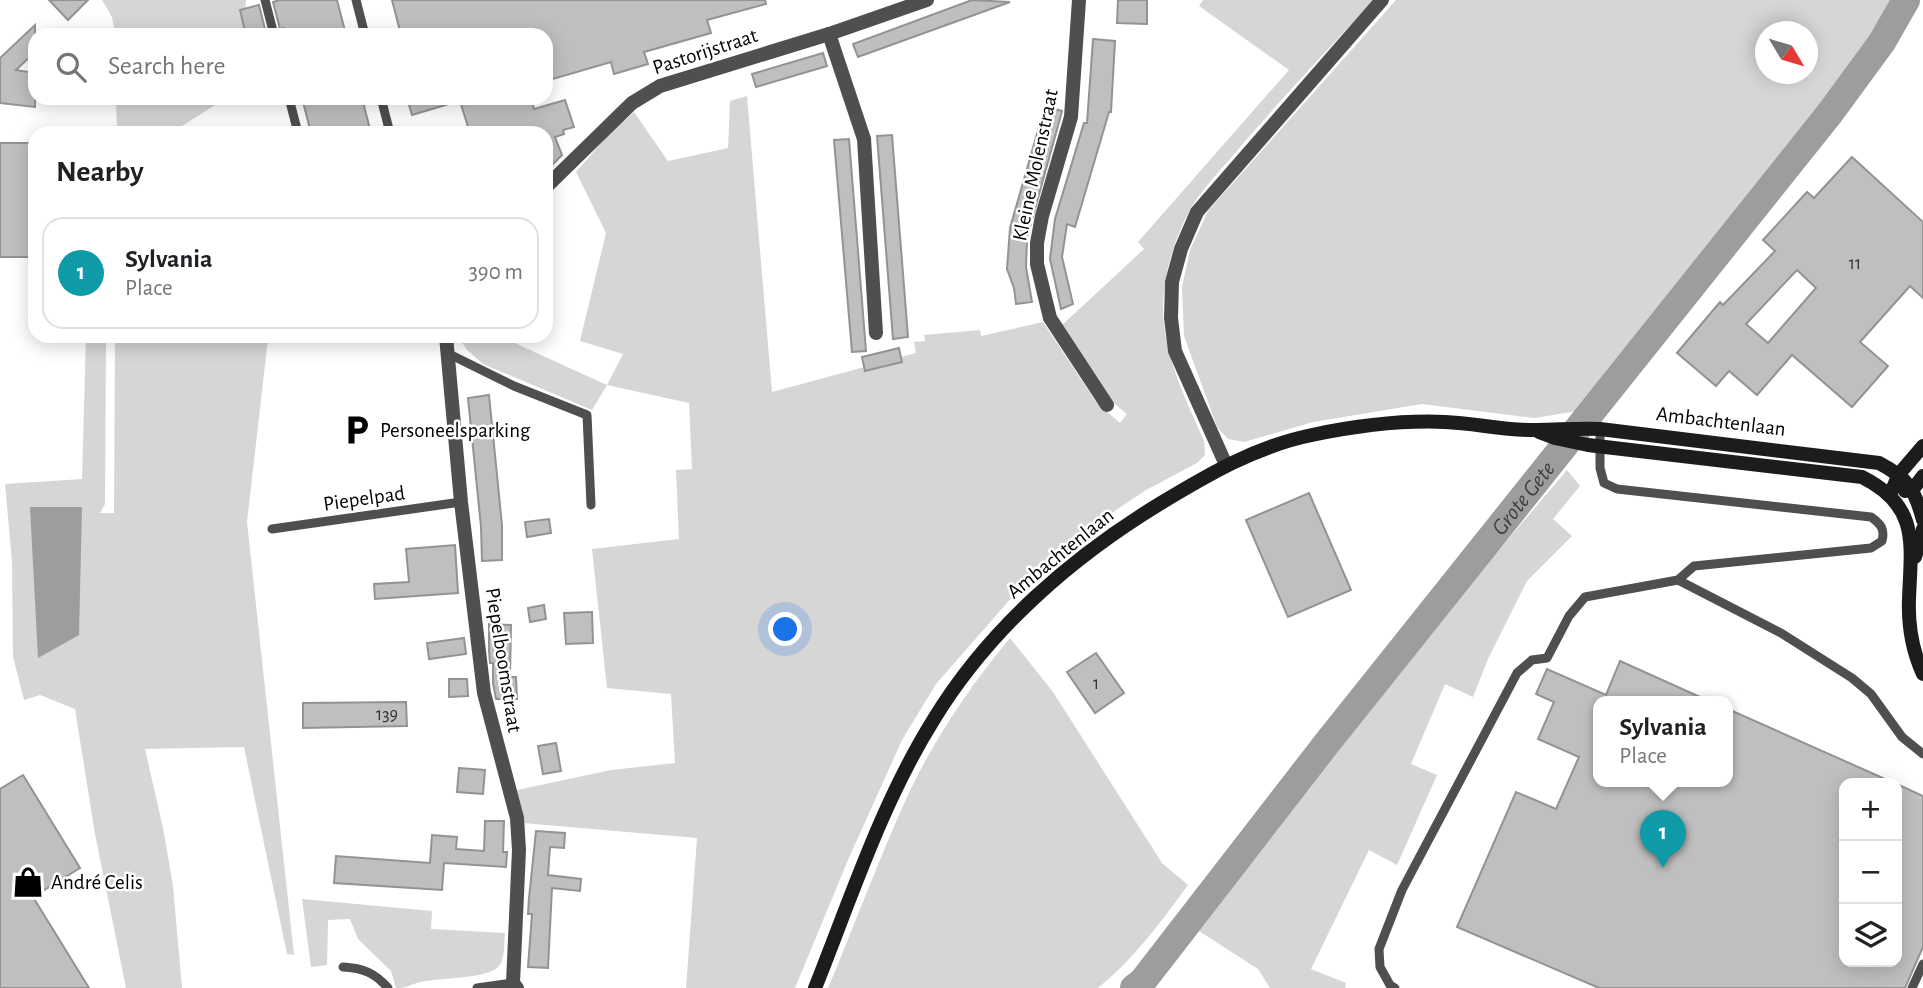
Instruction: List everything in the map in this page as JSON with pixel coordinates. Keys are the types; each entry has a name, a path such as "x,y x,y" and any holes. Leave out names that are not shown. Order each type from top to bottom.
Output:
{"street":[{"name":"Pastorijstraat","path":"553,180 632,103 660,86 829,34 926,0"},
{"name":"Kleine Molenstraat","path":"1079,0 1072,117 1042,216 1037,243 1037,264 1050,318 1107,405"},
{"path":"1226,465 1175,351 1171,318 1172,282 1181,248 1197,212 1382,0"},
{"path":"829,34 864,139 876,332"},
{"name":"Piepelboomstraat","path":"446,343 461,502 484,693 517,818 519,850 515,986"},
{"name":"Ambachtenlaan","path":"815,988 888,807 909,762 935,717 969,670 1010,621 1098,545 1140,516 1226,465 1280,443 1311,435 1412,421 1534,430 1565,427 1600,429 1864,460 1879,463 1899,474"},
{"name":"Ambachtenlaan","path":"1534,430 1555,438 1594,446 1862,477 1890,495"},
{"path":"1890,495 1899,474 1923,446"},
{"path":"1899,474 1913,489 1923,520"},
{"path":"1890,495 1913,489 1923,476"},
{"path":"1890,495 1897,502 1906,522 1912,565"},
{"path":"1923,529 1912,565 1909,598 1910,633 1923,674"}],"lane":[{"path":"265,0 272,28"},
{"path":"356,0 363,28"},
{"path":"291,105 296,126"},
{"path":"383,105 388,126"},
{"path":"447,354 514,386 587,415 591,505"},
{"path":"1395,988 1390,985 1380,967 1379,949 1402,890 1517,673 1532,660 1547,658 1569,616 1585,597 1678,580 1695,566 1871,548 1882,541 1884,533 1880,524 1871,517 1617,489 1604,482 1600,468 1594,446 1600,429"},
{"name":"Piepelpad","path":"272,528 461,502"},
{"path":"1678,580 1781,633 1852,678 1871,694 1902,737 1923,754"},
{"path":"1912,988 1923,964"},
{"path":"344,967 359,968 376,975 387,988"},
{"path":"477,988 515,986"}],"shaded area":[{"path":"102,0 246,0 244,28 114,28 112,17"},
{"path":"1203,0 1374,0 1208,184 1191,208 1179,232 1167,270 1164,327 1177,377 1204,441 1205,455 1197,463 1146,490 1091,527 1019,589 936,684 902,740 795,988 686,988 697,838 523,823 517,790 611,770 675,763 671,694 607,688 592,549 679,539 676,470 692,469 689,403 607,385 623,354 580,341 606,233 576,172 609,134 634,112 668,161 728,148 730,101 747,96 772,392 916,353 914,342 925,341 924,335 980,330 981,336 1043,322 1096,402 1120,423 1127,414 1112,402 1061,326 1144,249 1138,242 1289,70 1199,6"},
{"path":"1396,0 1906,0 1882,42 1830,113 1595,408 1535,418 1422,404 1313,422 1244,442 1228,439 1217,427 1184,336 1182,287 1190,250 1208,211"},
{"path":"116,105 215,105 182,126 117,126"},
{"path":"86,343 106,343 105,504 100,513 114,513 115,343 268,343 247,522 294,955 287,954 244,747 145,749 173,886 182,988 126,988 95,834 75,709 40,695 24,700 13,657 12,561 5,484 82,479"},
{"path":"462,343 514,343 607,385 592,410 483,364"},
{"path":"1567,470 1580,486 1553,519 1572,536 1527,581 1488,659 1473,697 1445,684 1411,764 1437,775 1397,865 1369,850 1311,969 1346,983 1345,988 1270,988 1258,969 1199,931 1444,615"},
{"path":"30,507 82,507 79,635 38,658"},
{"path":"1010,638 1053,692 1162,863 1188,885 1135,953 1098,988 828,988 918,774 954,713"},
{"path":"302,899 432,911 431,929 505,933 502,959 493,971 484,974 425,981 396,988 391,971 358,939 350,919 328,920 327,965 311,967"}],"building":[{"path":"49,0 88,0 68,20"},
{"path":"337,0 344,28 280,28 273,2"},
{"path":"392,0 765,0 766,4 707,20 711,33 644,52 648,64 614,74 611,62 553,79 553,28 399,28"},
{"path":"972,0 1010,2 858,57 853,44"},
{"path":"1118,0 1147,0 1147,24 1117,23"},
{"path":"259,5 265,28 244,28 240,10"},
{"path":"28,32 28,59 16,70 28,72 28,105 35,107 0,103 0,58"},
{"path":"1093,39 1115,41 1111,112 1075,227 1067,224 1062,257 1073,304 1061,309 1050,259 1055,219 1084,123 1087,123"},
{"path":"823,53 827,66 756,87 752,74"},
{"path":"565,100 574,127 563,130 564,134 555,137 562,155 553,164 553,126 468,126 461,105 533,105 534,109"},
{"path":"304,105 364,105 369,126 309,126"},
{"path":"409,105 446,105 412,115"},
{"path":"1045,106 1062,111 1027,238 1026,267 1032,302 1016,304 1007,269 1010,228"},
{"path":"892,135 908,337 893,339 877,136"},
{"path":"849,139 866,351 852,352 834,140"},
{"path":"0,143 28,143 28,257 0,257"},
{"path":"1852,157 1923,222 1923,298 1910,286 1860,342 1888,366 1852,407 1792,355 1757,395 1729,371 1716,386 1677,353 1720,302 1723,305 1775,251 1763,240 1807,192 1814,198","holes":["1797,270 1816,288 1768,343 1746,324"]},
{"path":"899,348 902,362 865,371 862,357"},
{"path":"489,395 502,525 502,560 482,561 468,398"},
{"path":"1309,493 1351,590 1288,617 1246,520"},
{"path":"549,519 551,533 527,537 525,522"},
{"path":"455,545 458,593 375,599 374,584 409,582 406,549"},
{"path":"544,605 546,619 530,622 528,608"},
{"path":"592,612 593,643 566,644 564,613"},
{"path":"489,624 511,625 510,677 516,677 517,699 496,699 493,663 490,663"},
{"path":"464,638 466,654 429,659 427,643"},
{"path":"1096,653 1124,693 1095,713 1067,672"},
{"path":"1620,661 1698,696 1593,696 1593,787 1733,787 1733,711 1883,778 1839,778 1839,967 1902,967 1902,786 1923,796 1923,947 1905,988 1599,988 1457,927 1516,792 1556,809 1579,757 1538,739 1554,702 1536,694 1547,669 1606,695"},
{"path":"449,679 467,679 468,696 449,697"},
{"path":"406,702 407,726 303,728 303,703"},
{"path":"556,743 561,771 543,774 538,746"},
{"path":"459,768 485,770 483,794 457,792"},
{"name":"André Celis","path":"23,775 80,868 33,897 89,988 0,988 0,789"},
{"path":"485,821 504,821 503,852 507,852 506,867 444,863 442,890 334,883 336,856 430,863 432,835 457,837 456,849 484,851"},
{"path":"536,831 565,833 564,848 550,847 548,875 581,879 580,891 552,888 548,968 528,967 532,914 528,914"}],"waterway":[{"name":"Grote Gete","path":"1134,988 1142,982 1327,743 1830,113 1882,42 1906,0"}],"place":[{"name":"Personeelsparking","path":"357,430"},
{"name":"Sylvania","path":"1663,868"},
{"name":"André Celis","path":"28,882"}]}
